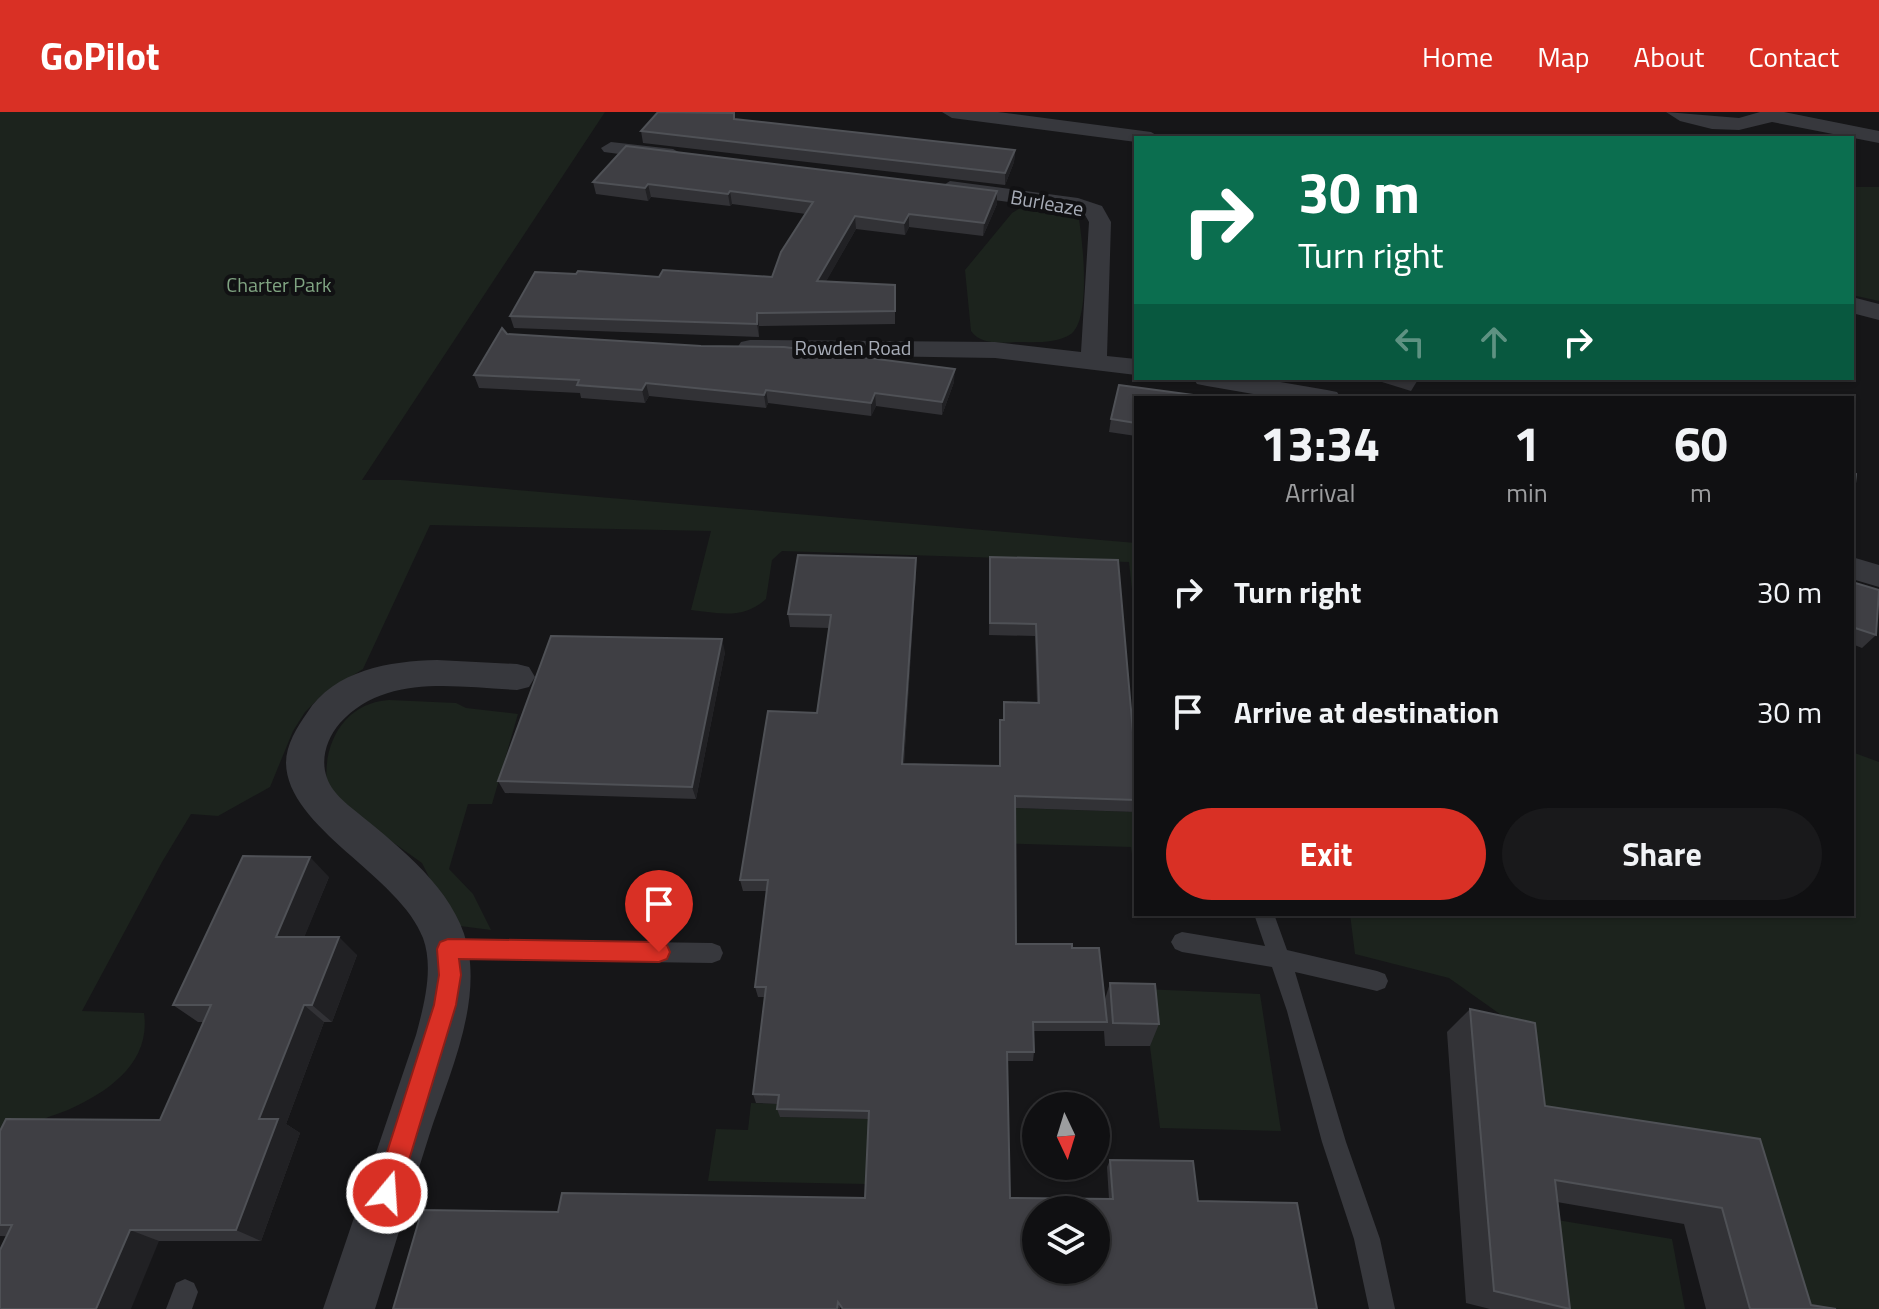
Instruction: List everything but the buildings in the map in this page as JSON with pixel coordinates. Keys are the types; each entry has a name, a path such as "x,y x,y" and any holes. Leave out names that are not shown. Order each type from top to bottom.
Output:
{"street":[{"path":"952,112 1026,116 1140,136"},
{"path":"1676,112 1694,120 1719,124 1754,121 1772,114 1879,137"},
{"path":"611,148 689,157"},
{"name":"Burleaze","path":"921,185 1042,199 1094,211 1100,222 1094,361"},
{"path":"1854,306 1879,312"},
{"name":"Rowden Road","path":"719,348 995,350 1134,367"},
{"path":"1219,380 1315,396"},
{"path":"1854,569 1879,576"},
{"path":"349,1309 434,1048 450,975 448,949 420,898 377,853 333,817 315,797 306,770 308,749 317,725 334,704 344,694 375,678 411,674 517,677"}],"lane":[{"path":"1265,916 1281,959 1334,1142 1367,1239 1382,1309"},
{"path":"1182,942 1281,959 1377,981"},
{"path":"448,949 712,953"}],"green space":[{"name":"Charter Park","path":"0,112 605,112 362,480 401,480 1134,543 1134,608 1129,562 782,551 772,560 766,599 748,610 721,613 691,610 711,531 430,525 363,669 321,696 305,712 293,731 270,787 218,816 191,814 82,1011 144,1013 141,1046 134,1060 113,1084 85,1102 41,1121 0,1192"},
{"path":"1854,187 1879,187 1879,301 1854,295"},
{"path":"1022,207 1063,212 1079,220 1084,280 1081,313 1071,334 1058,339 1037,342 986,341 971,331 965,270 1012,213"},
{"path":"389,700 456,703 466,708 518,714 492,804 468,804 449,869 473,894 491,930 460,926 446,911 422,863 353,814 328,791 328,759 338,730 359,709"},
{"path":"1854,753 1879,762 1879,1309 1764,1309 1722,1158 1549,1130 1521,1029 1449,978 1355,954 1350,916 1854,916"},
{"path":"926,805 1134,812 1134,869 1131,847 925,841"},
{"path":"1143,989 1260,994 1281,1131 1160,1128"},
{"path":"751,1103 782,1104 781,1117 870,1119 867,1184 708,1181 716,1129 748,1130"},
{"path":"1527,1215 1672,1239 1685,1309 1537,1309"}],"route":[{"path":"387,1193 445,1005 450,975 448,949 659,952"}]}
